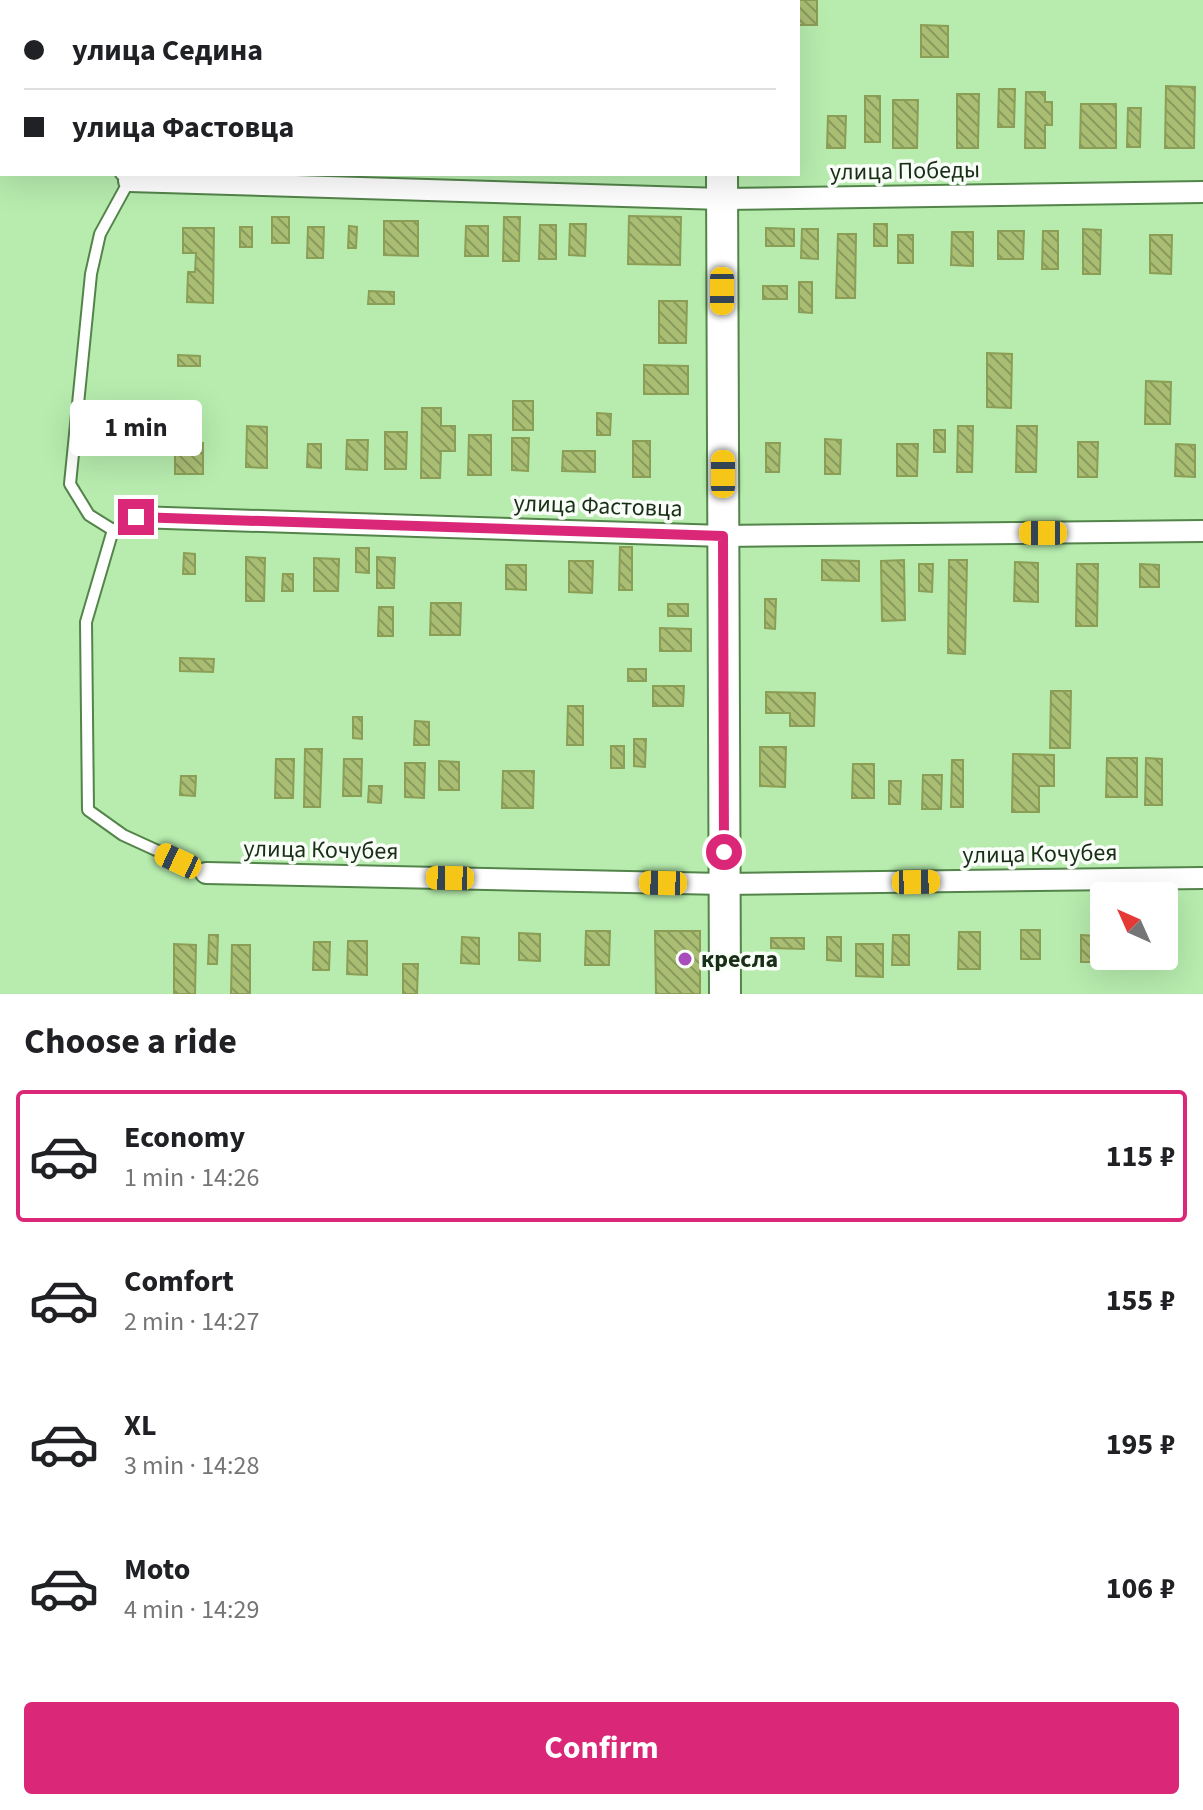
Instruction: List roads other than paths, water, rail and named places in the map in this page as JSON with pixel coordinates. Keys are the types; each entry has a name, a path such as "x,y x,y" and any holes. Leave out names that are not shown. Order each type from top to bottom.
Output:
{"main road":[{"path":"722,187 725,994"}],"street":[{"name":"улица Победы","path":"125,178 1203,192"},
{"name":"улица Фастовца","path":"136,517 723,536 1203,531"},
{"name":"улица Кочубея","path":"206,873 724,884 1203,878"}],"lane":[{"path":"113,530 89,515 70,484 91,274 100,234 125,178"},
{"path":"136,517 113,530 86,622 88,810 123,835 206,873"}],"place":[{"name":"кресла","path":"685,959"}]}
